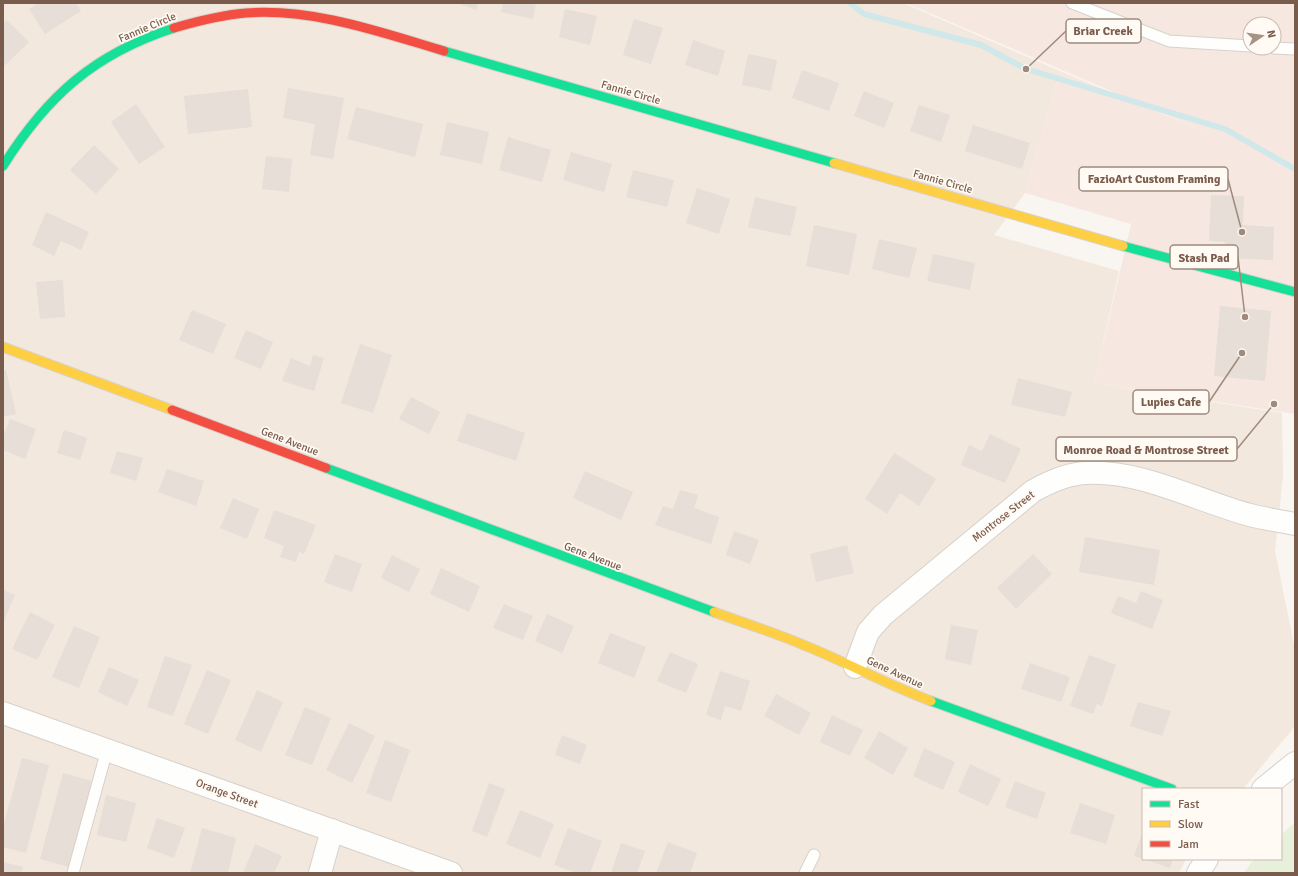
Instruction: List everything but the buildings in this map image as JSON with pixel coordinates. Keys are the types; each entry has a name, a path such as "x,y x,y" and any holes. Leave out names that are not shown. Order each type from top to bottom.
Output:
{"street":[{"name":"Fannie Circle","path":"3,166 22,135 59,93 81,76 126,49 152,36 186,24 204,20 248,14 292,14 344,22 1127,246 1295,292"},
{"name":"Gene Avenue","path":"3,347 630,582 804,645 855,667 901,690 1076,752 1169,788"},
{"name":"Montrose Street","path":"855,667 868,632 883,615 1033,491 1045,484 1071,475 1085,473 1112,473 1157,484 1250,515 1295,524"},
{"name":"Orange Street","path":"3,713 451,873"},
{"path":"1265,788 1295,763"},
{"path":"320,873 332,830"},
{"path":"1198,873 1206,860"}],"lane":[{"path":"1072,3 1169,41 1242,46"},
{"path":"1282,48 1295,49"},
{"path":"74,873 107,750"},
{"path":"805,873 814,855"}],"shaded area":[{"path":"3,3 903,3 1060,71 1025,193 994,235 1119,271 1094,383 1282,413 1283,476 1275,551 1295,650 1295,726 1244,788 1142,788 1142,860 1186,860 1179,873 3,873"},
{"path":"906,3 1295,3 1295,414 1094,383 1131,224 1025,193 1060,71 1223,139"}],"green space":[{"path":"1295,822 1295,873 1244,873 1253,860 1282,860 1282,834"}],"waterway":[{"path":"850,3 864,14 981,45 1026,69 1225,129 1295,169"}],"traffic: fast":[{"path":"3,166 37,119 55,98 75,80 96,65 120,51 145,39 174,28"},
{"path":"444,51 834,163"},
{"path":"1123,246 1295,292"},
{"path":"326,468 714,612"},
{"path":"931,701 1169,788"}],"traffic: slow":[{"path":"834,163 1123,246"},
{"path":"3,347 172,410"},
{"path":"714,612 795,641 931,701"}],"traffic: jam":[{"path":"174,28 228,15 271,12 296,14 371,29 444,51"},
{"path":"172,410 326,468"}],"place":[{"name":"Briar Creek","path":"1026,69"},
{"name":"FazioArt Custom Framing","path":"1242,232"},
{"name":"Stash Pad","path":"1245,317"},
{"name":"Lupies Cafe","path":"1242,353"},
{"name":"Monroe Road & Montrose Street","path":"1274,404"}]}
